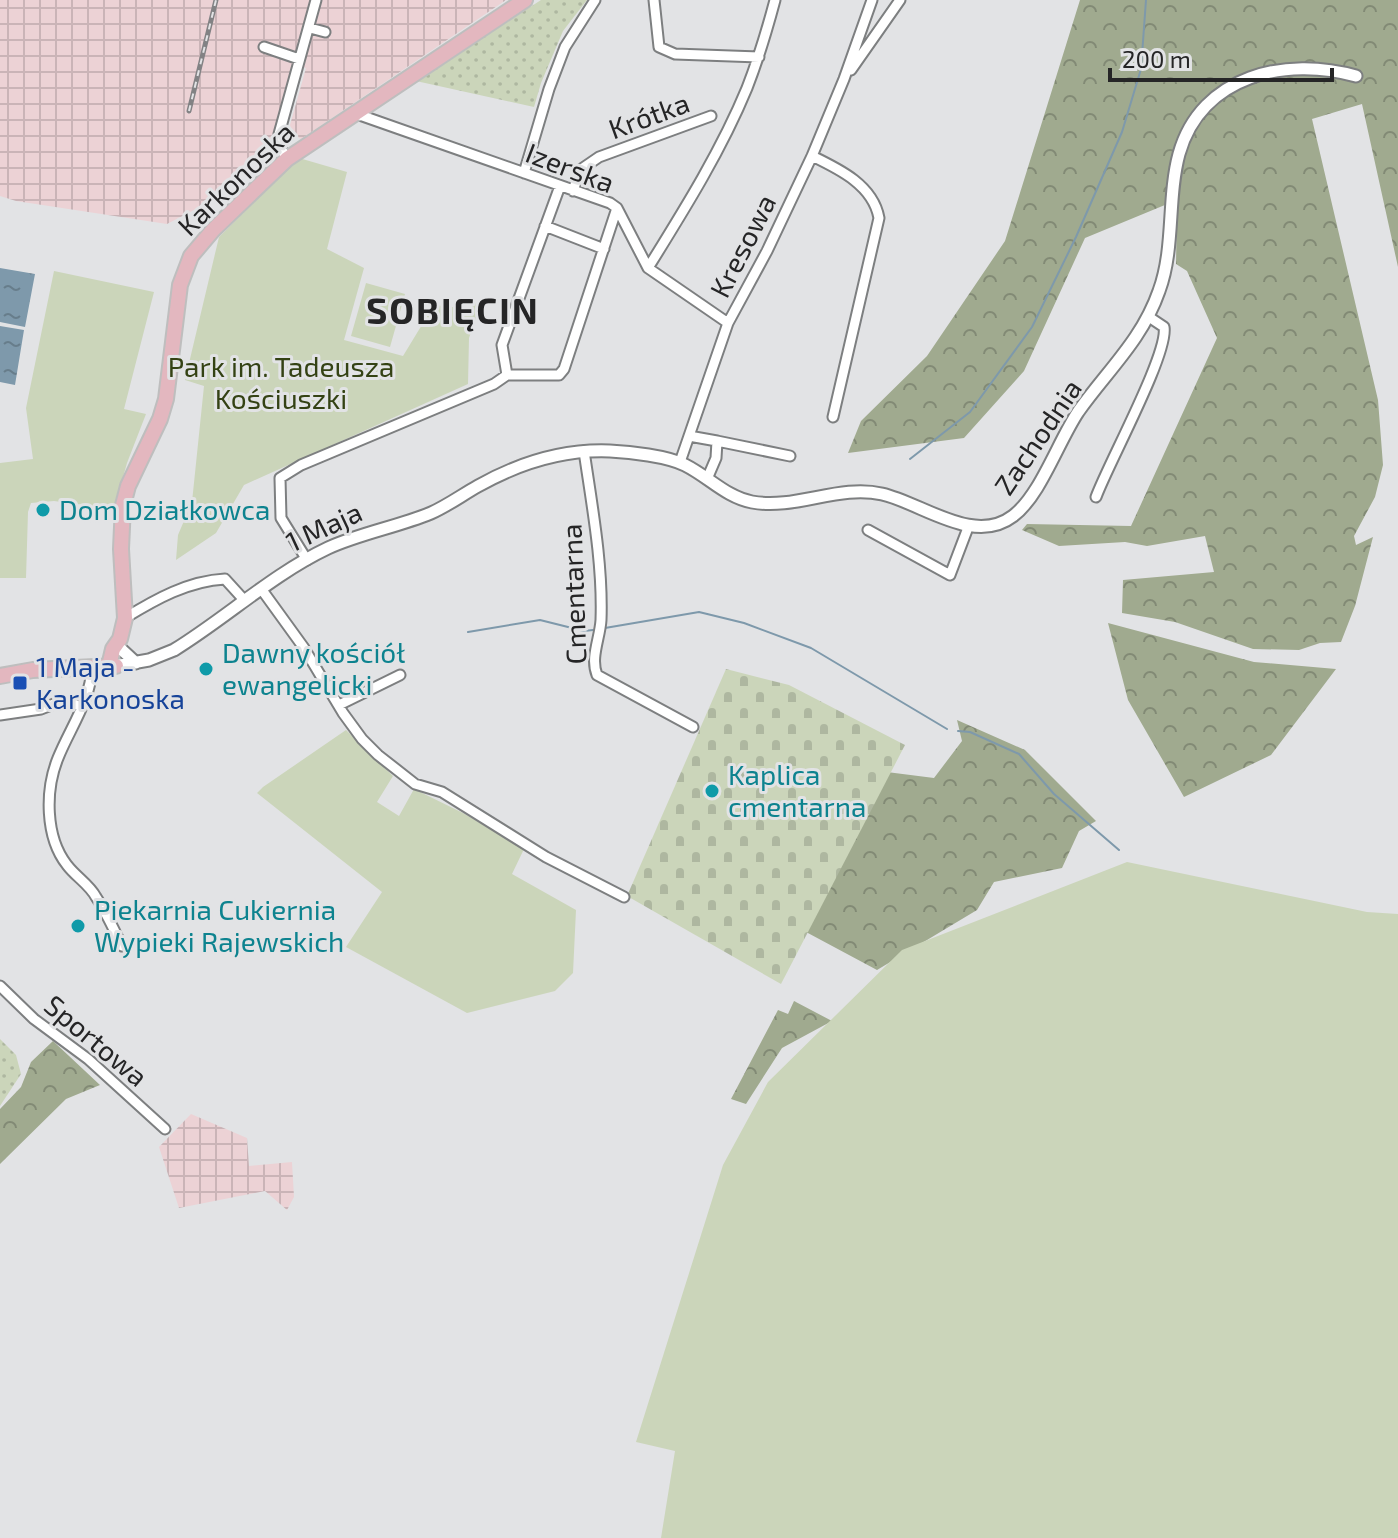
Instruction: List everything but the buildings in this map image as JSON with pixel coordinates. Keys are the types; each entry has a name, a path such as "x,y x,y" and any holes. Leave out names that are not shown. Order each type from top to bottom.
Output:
{"main road":[{"name":"Karkonoska","path":"112,666 113,649 121,644 125,618 121,549 123,505 128,486 160,419 166,399 180,285 191,256 213,230 287,159 525,0"},
{"name":"1 Maja","path":"0,676 33,670 112,666"}],"street":[{"path":"287,159 279,145 279,134 316,0"},
{"path":"524,173 565,47 595,0"},
{"path":"654,0 659,47 675,54 759,57"},
{"path":"648,268 725,135 759,57 775,0"},
{"path":"844,79 872,0"},
{"path":"844,79 897,4"},
{"path":"310,28 325,32"},
{"path":"264,47 299,59"},
{"name":"Zachodnia","path":"680,462 734,496 765,503 858,491 898,498 969,525 986,527 1012,518 1029,501 1079,410 1137,338 1149,317 1161,286 1180,151 1196,121 1219,96 1244,80 1286,68 1315,68 1356,76"},
{"name":"Kresowa","path":"680,462 728,323 767,251 844,79"},
{"name":"Izerska","path":"354,113 617,208 648,268 728,323"},
{"name":"Krótka","path":"573,191 580,170 599,157 711,116"},
{"path":"812,156 854,180 873,200 879,218 833,417"},
{"path":"307,560 281,518 280,478 301,465 503,380 507,375 502,345 560,186"},
{"path":"507,375 559,375 564,369 617,208"},
{"path":"545,226 604,249"},
{"path":"1096,497 1164,341 1164,327 1149,317"},
{"path":"689,436 790,456"},
{"path":"707,479 716,458 717,441"},
{"name":"1 Maja","path":"112,666 136,663 174,650 307,560 352,538 432,512 514,468 556,454 584,451 612,451 680,462"},
{"name":"Cmentarna","path":"584,451 595,526 601,620 594,667 597,675 693,727"},
{"path":"868,530 950,575 969,525"},
{"path":"125,618 155,599 204,580 225,579 245,601"},
{"path":"262,590 362,739 415,784 442,792 546,857 624,897"},
{"path":"121,644 136,663"},
{"path":"92,667 90,691 51,780 48,797 59,852 95,895 122,946"},
{"path":"339,705 400,675"},
{"path":"0,715 41,709 59,702 70,702 81,707"},
{"name":"Sportowa","path":"0,986 34,1019 88,1059 165,1129"}],"shaded area":[{"path":"0,0 506,0 301,139 292,134 290,125 306,68 292,65 272,138 196,209 167,224 0,196"},
{"path":"191,1114 247,1138 249,1166 292,1162 294,1197 287,1210 265,1191 179,1208 159,1147"}],"green space":[{"path":"541,0 587,0 563,31 534,107 416,81"},
{"path":"1080,0 1398,0 1398,267 1362,104 1312,119 1378,400 1383,465 1375,497 1354,536 1356,545 1373,537 1355,606 1341,642 1320,643 1299,650 1253,649 1175,622 1122,613 1123,580 1214,572 1205,536 1147,546 1125,542 1059,546 1022,530 1027,524 1131,526 1217,338 1187,271 1176,264 1177,200 1085,238 1024,371 964,438 848,453 861,421 927,356 1005,241"},
{"name":"Park im. Tadeusza Kościuszki","path":"299,158 347,172 327,249 364,268 344,340 403,356 434,305 462,308 482,301 469,338 468,384 244,485 216,533 176,560 178,535 192,502 204,386 185,380 219,237"},
{"path":"54,271 154,292 124,409 146,414 114,509 54,501 31,503 26,578 0,578 0,463 33,459 26,408"},
{"path":"366,283 405,294 390,347 351,336"},
{"path":"1108,623 1254,662 1336,669 1271,755 1184,797 1128,700"},
{"path":"726,669 789,685 905,745 781,984 627,896"},
{"path":"957,720 1025,750 1096,821 1079,831 1062,868 994,882 977,910 877,970 806,932 879,771 934,778 962,741"},
{"path":"346,730 393,776 377,802 399,816 414,789 463,813 524,849 512,874 576,910 573,973 555,991 467,1013 346,947 382,892 257,793"},
{"path":"1127,862 1367,912 1398,914 1398,1538 661,1538 675,1451 636,1442 723,1165 768,1082 902,950"},
{"path":"794,1001 832,1021 782,1048 746,1104 731,1099 778,1010 788,1014"},
{"path":"0,1039 16,1055 21,1074 0,1106"},
{"path":"53,1041 100,1085 66,1099 0,1164 0,1109 21,1087 31,1062"}],"water":[{"path":"0,268 35,274 25,327 0,322"},
{"path":"0,326 24,330 15,385 0,382"}],"waterway":[{"path":"910,459 970,412 1032,327 1122,132 1141,69 1146,0"},
{"path":"605,628 699,612 744,623 811,648 947,729"},
{"path":"468,632 540,620 584,631 593,630"},
{"path":"958,731 970,732 1019,754 1054,794 1119,850"}],"railway":[{"path":"189,111 216,0"}],"place":[{"name":"Dom Działkowca","path":"43,510"},
{"name":"Dawny kościół ewangelicki","path":"206,669"},
{"name":"1 Maja - Karkonoska","path":"20,683"},
{"name":"Kaplica cmentarna","path":"712,791"},
{"name":"Piekarnia Cukiernia Wypieki Rajewskich","path":"78,926"}],"district":[{"name":"SOBIĘCIN","path":"453,311"}]}
